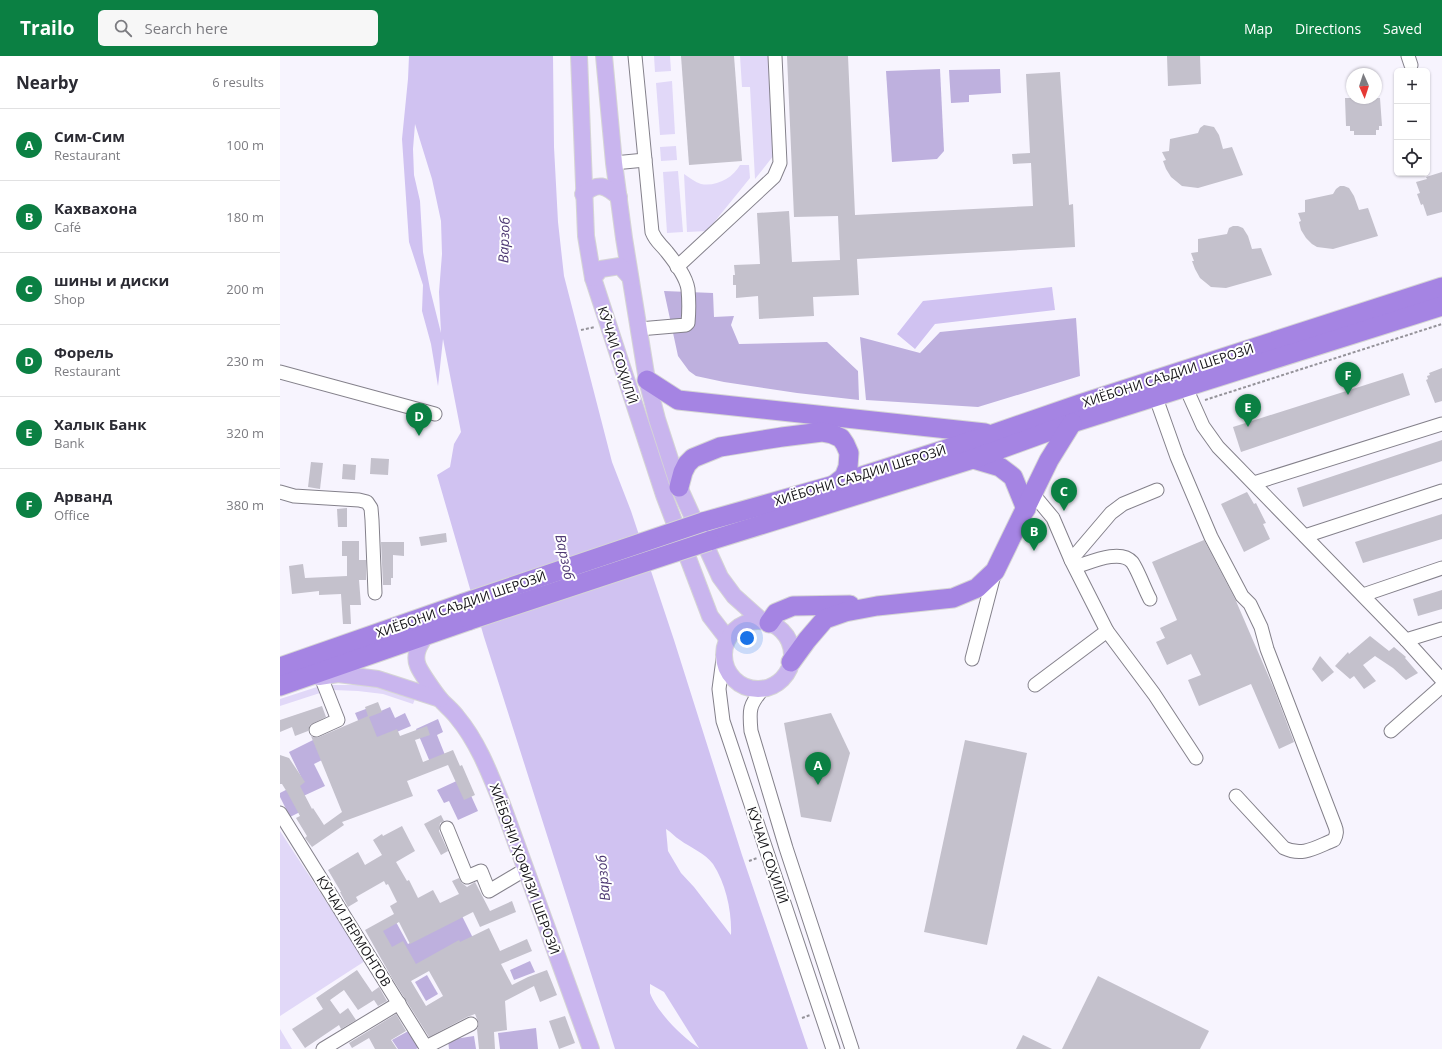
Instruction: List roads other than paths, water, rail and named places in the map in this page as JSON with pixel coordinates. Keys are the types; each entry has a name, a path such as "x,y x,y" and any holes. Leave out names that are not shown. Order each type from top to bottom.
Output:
{"highway":[{"name":"ХИЁБОНИ САЪДИИ ШЕРОЗӢ","path":"280,686 309,671 703,522 834,485 1442,287"},
{"name":"ХИЁБОНИ САЪДИИ ШЕРОЗӢ","path":"280,667 309,671 426,635 467,611 709,541 973,459 1072,423 1156,398 1190,396 1442,306"},
{"path":"647,380 678,400 993,434"},
{"path":"791,662 825,619 845,612 877,606 953,598 976,588 995,571 1049,460 1072,423"},
{"path":"679,487 687,464 693,458 720,446 822,432 841,438 845,444 848,454 848,467 844,476 834,485"},
{"path":"973,459 1000,467 1014,477 1029,502"},
{"path":"766,622 776,613 793,606 847,604 877,606"}],"main road":[{"name":"КӮЧАИ СОҲИЛӢ","path":"579,56 583,194 586,236 593,278 664,495 710,616 727,638"},
{"name":"КӮЧАИ СОҲИЛӢ","path":"604,56 614,163 630,277 647,380 657,419 679,487 720,577 734,596 766,622"},
{"path":"583,194 593,186 606,186 619,197"},
{"path":"593,278 601,269 620,266 630,277"},
{"path":"752,621 766,622 781,631 790,643 792,653 791,662 785,675 776,684 763,689 745,687 730,676 723,659 727,638 742,624 752,621"},
{"name":"ХИЁБОНИ ҲОФИЗИ ШЕРОЗӢ","path":"426,635 419,645 416,654 418,665 440,699 457,716 488,769 591,1049"},
{"path":"309,671 378,679 440,699"}],"street":[{"path":"635,56 652,232 656,240 666,251 685,279 688,288 688,323 686,325 639,329"},
{"path":"677,267 774,177 778,170 780,164 775,56"},
{"path":"614,163 645,160"},
{"path":"280,372 435,414"},
{"path":"1190,396 1203,426 1218,447 1363,595 1442,680"},
{"path":"1156,398 1177,457 1211,537 1242,596 1250,604 1261,627 1267,649 1337,831 1334,840 1301,853 1292,852 1284,848 1236,796"},
{"path":"1254,483 1442,424"},
{"path":"1073,564 1111,513 1123,504 1157,490"},
{"path":"1305,536 1442,491"},
{"path":"280,492 294,496 359,500 367,502 370,508 372,520 375,593"},
{"path":"1029,502 1053,518 1073,564 1108,631 1154,694 1196,758"},
{"path":"1073,564 1112,556 1124,556 1132,562 1150,599"},
{"path":"1363,595 1442,568"},
{"path":"972,659 995,571"},
{"path":"1406,640 1442,629"},
{"path":"1035,685 1108,631"},
{"name":"КӮЧАИ СОҲИЛӢ","path":"723,659 719,689 723,721 833,1049"},
{"path":"309,671 338,720 316,730"},
{"path":"1391,731 1442,686"},
{"name":"КӮЧАИ СОҲИЛӢ","path":"763,689 753,700 750,714 751,731 786,848 852,1049"},
{"name":"КӮЧАИ ЛЕРМОНТОВ","path":"280,813 427,1048"},
{"path":"447,828 467,877 480,871 489,891 526,869"},
{"path":"323,1049 398,1003"},
{"path":"427,1048 471,1024"}],"water":[{"name":"Варзоб","path":"409,56 553,56 554,147 558,222 564,276 612,462 631,511 674,640 742,855 808,1049 615,1049 484,637 437,475 450,467 454,444 461,432 443,339 438,386 431,344 422,311 423,285 409,242 402,139","holes":["415,124 432,179 441,221 442,254 439,292 441,333 423,252 420,201 414,175 413,149","666,829 678,839 710,860 718,872 725,889 729,908 731,935 694,887 681,873 668,851","650,984 664,992 699,1048 678,1031 664,1016 650,993"]},
{"path":"1052,287 1055,310 935,324 915,349 897,334 923,301"}],"place":[{"name":"Арванд","path":"1348,395"},
{"name":"Халык Банк","path":"1248,427"},
{"name":"Форель","path":"419,436"},
{"name":"шины и диски","path":"1064,511"},
{"name":"Кахвахона","path":"1034,551"},
{"name":"Сим-Сим","path":"818,785"}]}
